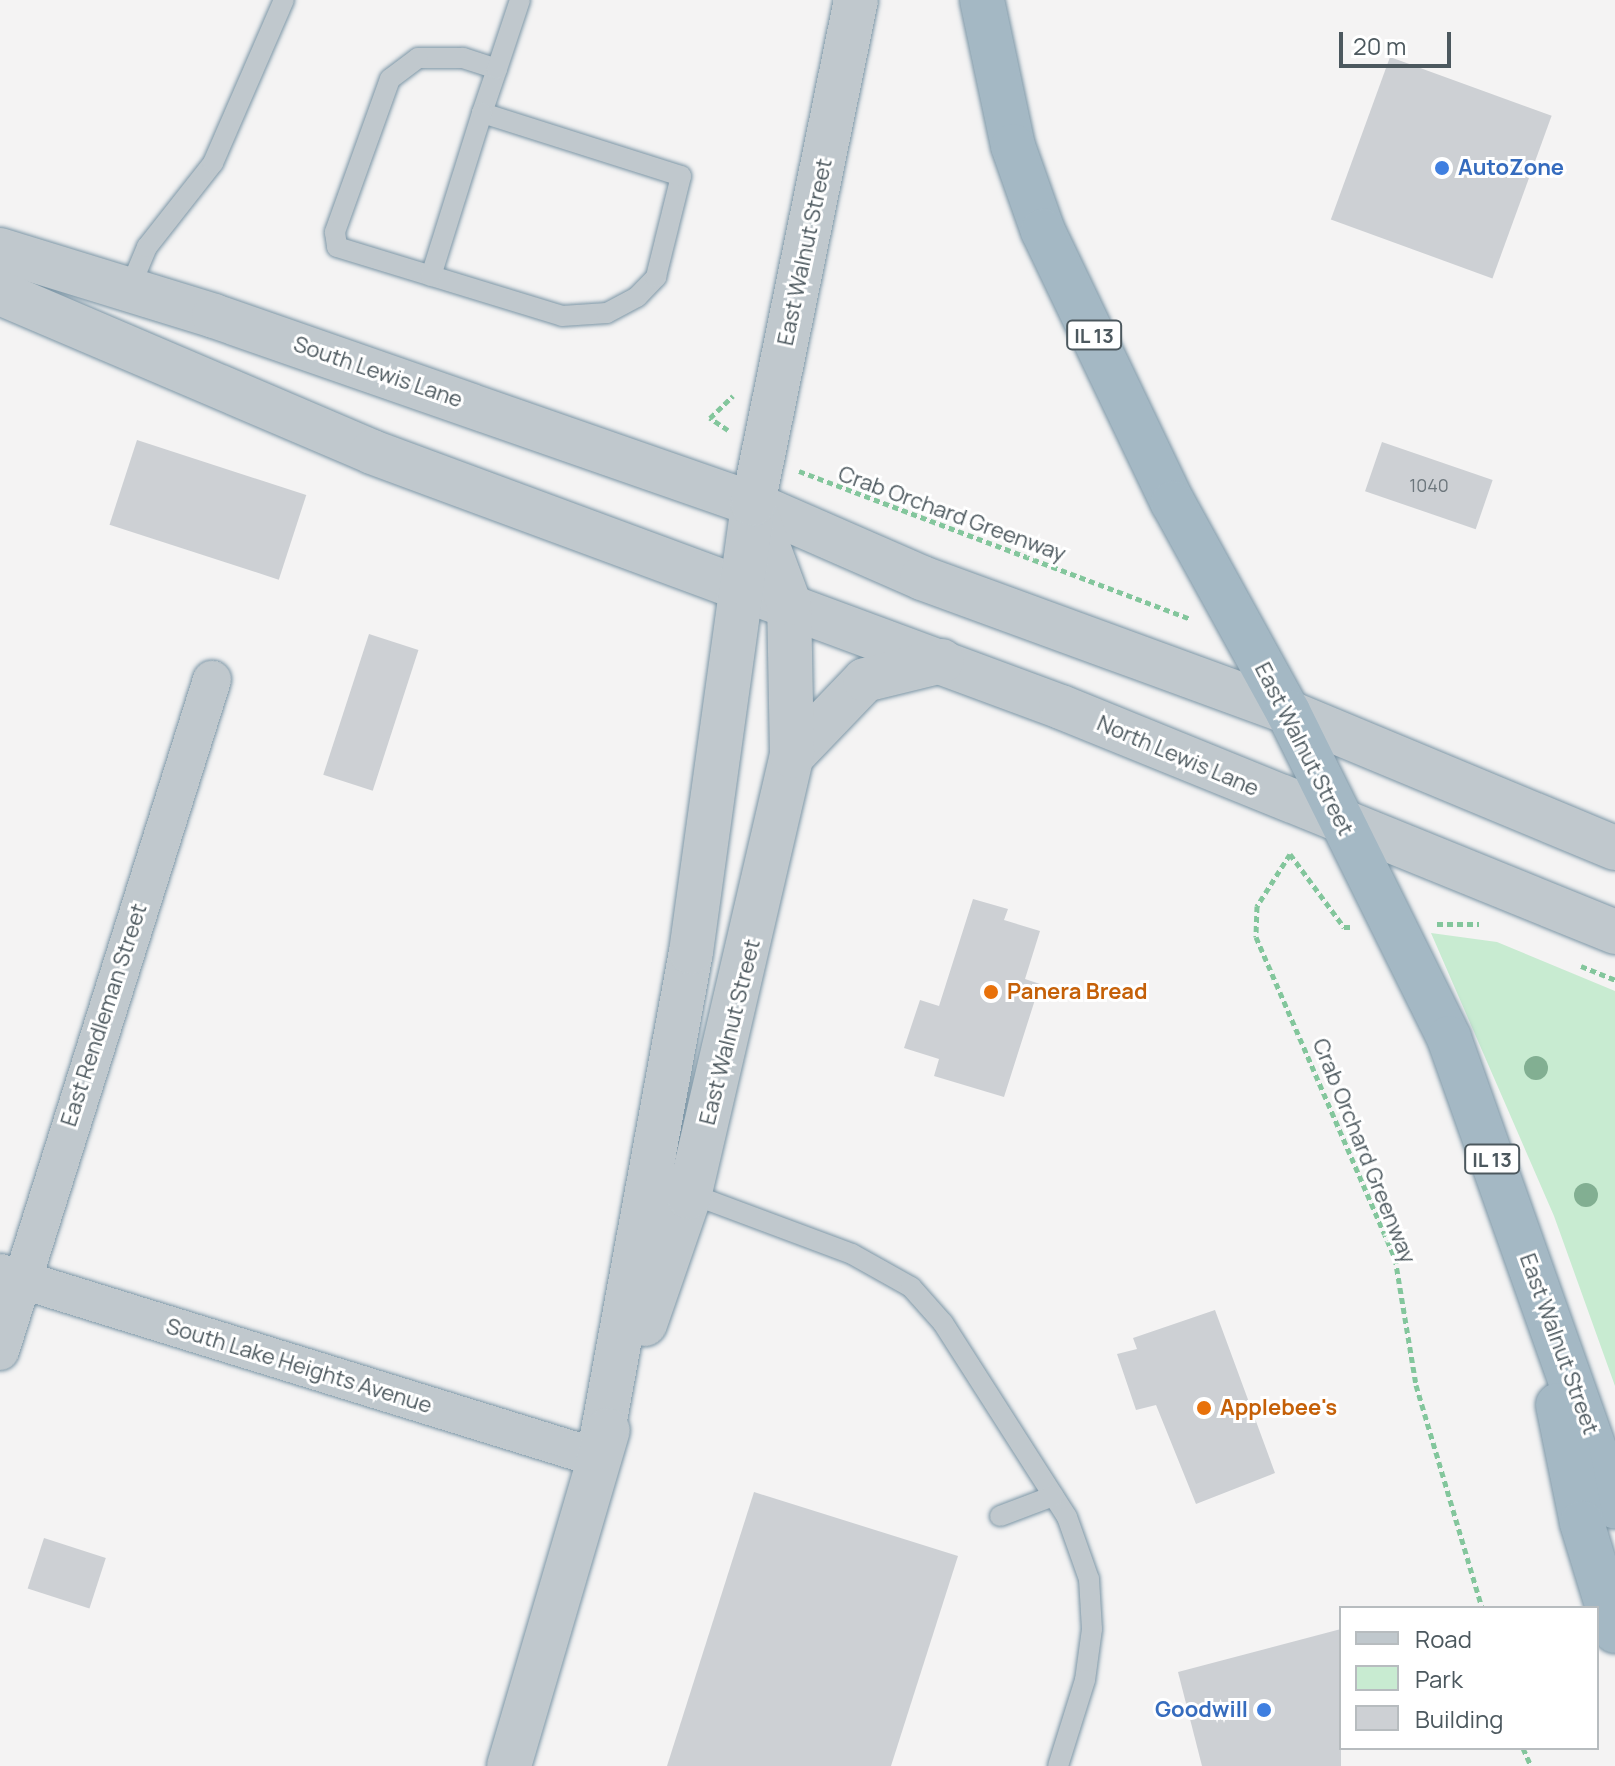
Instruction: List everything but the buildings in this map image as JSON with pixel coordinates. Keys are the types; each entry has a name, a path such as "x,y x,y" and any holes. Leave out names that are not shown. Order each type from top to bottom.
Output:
{"highway":[{"name":"East Walnut Street","path":"982,0 1013,146 1043,231 1173,503 1288,712 1449,1038 1615,1506"},
{"path":"1546,1308 1561,1427 1615,1631"}],"street":[{"name":"East Walnut Street","path":"598,1458 691,952 739,584 753,504 856,0"},
{"name":"South Lewis Lane","path":"0,250 129,290 753,504"},
{"path":"0,293 372,452 739,584"},
{"name":"East Walnut Street","path":"509,1766 598,1458 689,1197 792,756 789,603 753,504"},
{"path":"753,504 922,578 1288,712 1615,848"},
{"name":"North Lewis Lane","path":"739,584 942,661 1615,932"},
{"path":"792,756 865,680 942,661"},
{"name":"East Rendleman Street","path":"0,1351 10,1276 212,680"},
{"name":"South Lake Heights Avenue","path":"10,1276 598,1458"}],"lane":[{"path":"129,290 147,247 213,163 284,0"},
{"path":"431,276 520,0"},
{"path":"482,113 681,176 656,277 637,297 607,313 562,316 337,247 335,232 390,79 418,58 463,58 497,69"},
{"path":"657,1140 689,1197 772,1222 911,1287 943,1323 1053,1496 1089,1579 1092,1629 1085,1680 1058,1766"},
{"path":"1000,1516 1053,1496"}],"path":[{"name":"Crab Orchard Greenway","path":"710,418 763,453 816,480 1192,620"},
{"name":"Crab Orchard Greenway","path":"1344,927 1290,854 1257,906 1256,937 1395,1258 1416,1385 1481,1606"},
{"path":"1428,924 1489,928"},
{"path":"1573,963 1615,980"}],"green space":[{"path":"1431,933 1497,942 1615,991 1615,1386 1554,1216"}],"place":[{"name":"AutoZone","path":"1442,168"},
{"name":"Panera Bread","path":"991,992"},
{"name":"Applebee's","path":"1204,1408"},
{"name":"Goodwill","path":"1264,1710"}]}
